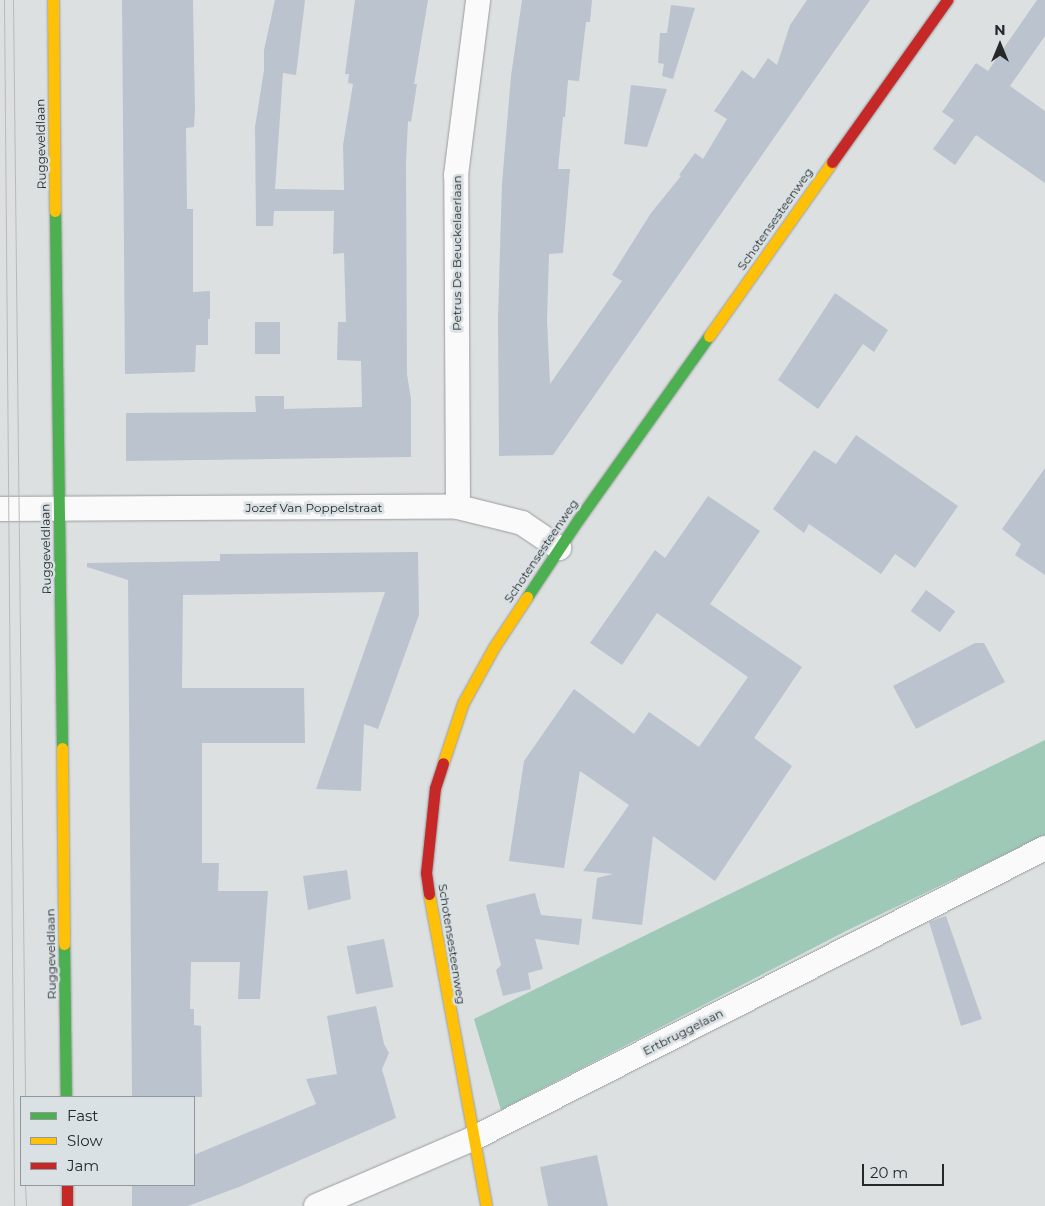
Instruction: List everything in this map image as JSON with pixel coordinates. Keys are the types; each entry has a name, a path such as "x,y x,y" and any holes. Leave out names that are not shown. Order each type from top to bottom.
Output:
{"street":[{"name":"Ruggeveldlaan","path":"53,0 66,1096"},
{"name":"Petrus De Beuckelaerlaan","path":"458,507 456,175 478,0"},
{"name":"Schotensesteenweg","path":"486,1206 472,1140 426,873 435,788 462,704 494,647 559,548 947,0"},
{"name":"Jozef Van Poppelstraat","path":"2,513 60,510 458,507 522,523 559,548"},
{"name":"Ertbruggelaan","path":"316,1206 472,1140 1045,848"},
{"path":"67,1186 67,1206"}],"green space":[{"path":"1045,740 1045,835 846,931 501,1110 474,1019"}],"building":[{"path":"122,0 193,0 195,111 194,127 186,128 187,209 193,209 193,292 210,291 208,345 196,345 195,372 125,374"},
{"path":"275,0 305,0 296,75 283,73 275,189 344,190 343,145 353,84 348,83 349,74 345,74 355,0 428,0 414,84 417,84 411,122 408,121 406,162 407,374 411,399 411,457 126,461 126,413 256,412 255,396 284,396 284,409 362,407 361,361 337,360 338,322 346,322 344,253 333,254 334,211 274,211 273,226 256,226 255,127 264,70 264,50"},
{"path":"522,0 592,0 590,22 586,22 579,81 568,80 565,117 563,117 558,169 570,169 563,253 549,254 547,320 550,384 622,281 612,275 651,213 681,176 679,175 695,153 703,159 727,119 714,111 742,70 754,79 768,58 777,65 790,25 807,0 870,0 553,455 499,456 498,318 502,183 511,76"},
{"path":"1037,0 1045,0 1045,36 1010,86 1045,111 1045,183 976,135 955,165 933,149 954,120 942,112 976,63 988,71"},
{"path":"671,5 695,8 673,79 662,76 664,64 658,63 660,33 667,33"},
{"path":"631,85 667,89 647,147 624,144"},
{"path":"835,293 888,330 874,352 863,344 818,409 778,380"},
{"path":"255,322 280,322 280,354 255,354"},
{"path":"856,435 958,506 915,568 895,554 881,574 809,524 804,533 773,509 814,450 836,464"},
{"path":"1045,468 1045,575 1015,555 1021,544 1002,529"},
{"path":"708,496 760,531 710,604 802,667 754,738 792,766 715,881 653,836 642,925 592,919 597,878 613,874 583,871 629,805 580,771 564,868 509,861 524,761 574,689 634,734 649,712 699,747 748,677 657,613 622,665 590,643 655,550 665,558"},
{"path":"418,552 419,615 378,729 364,724 361,791 316,789 385,592 183,595 182,688 304,688 305,743 202,743 202,863 219,863 218,891 268,891 260,999 238,999 240,962 191,962 190,1009 194,1009 194,1025 201,1026 202,1097 132,1096 128,580 87,567 87,563 220,561 220,554"},
{"path":"926,590 955,611 940,632 911,611"},
{"path":"975,643 984,643 1005,682 916,729 893,686"},
{"path":"347,870 351,899 308,910 303,876"},
{"path":"535,893 541,915 582,919 579,945 535,939 543,969 528,973 531,989 503,996 496,970 501,965 486,905"},
{"path":"946,916 982,1019 961,1026 929,922"},
{"path":"384,939 393,987 356,994 347,946"},
{"path":"376,1006 384,1044 389,1053 382,1069 396,1118 239,1187 188,1206 132,1206 132,1186 195,1186 195,1155 316,1104 306,1079 337,1074 327,1016"},
{"path":"597,1155 608,1206 548,1206 540,1167"}],"tram line":[{"path":"4,0 14,1206"},
{"path":"13,0 25,1096"},
{"path":"25,1186 26,1206"}],"traffic: fast":[{"path":"55,211 62,748"},
{"path":"527,597 578,520 709,336"},
{"path":"64,944 66,1096"}],"traffic: slow":[{"path":"53,0 55,211"},
{"path":"709,336 832,162"},
{"path":"443,763 463,703 494,647 527,597"},
{"path":"62,748 64,944"},
{"path":"429,894 486,1206"}],"traffic: jam":[{"path":"832,162 947,0"},
{"path":"429,894 426,873 435,788 443,763"},
{"path":"67,1186 67,1206"}]}
